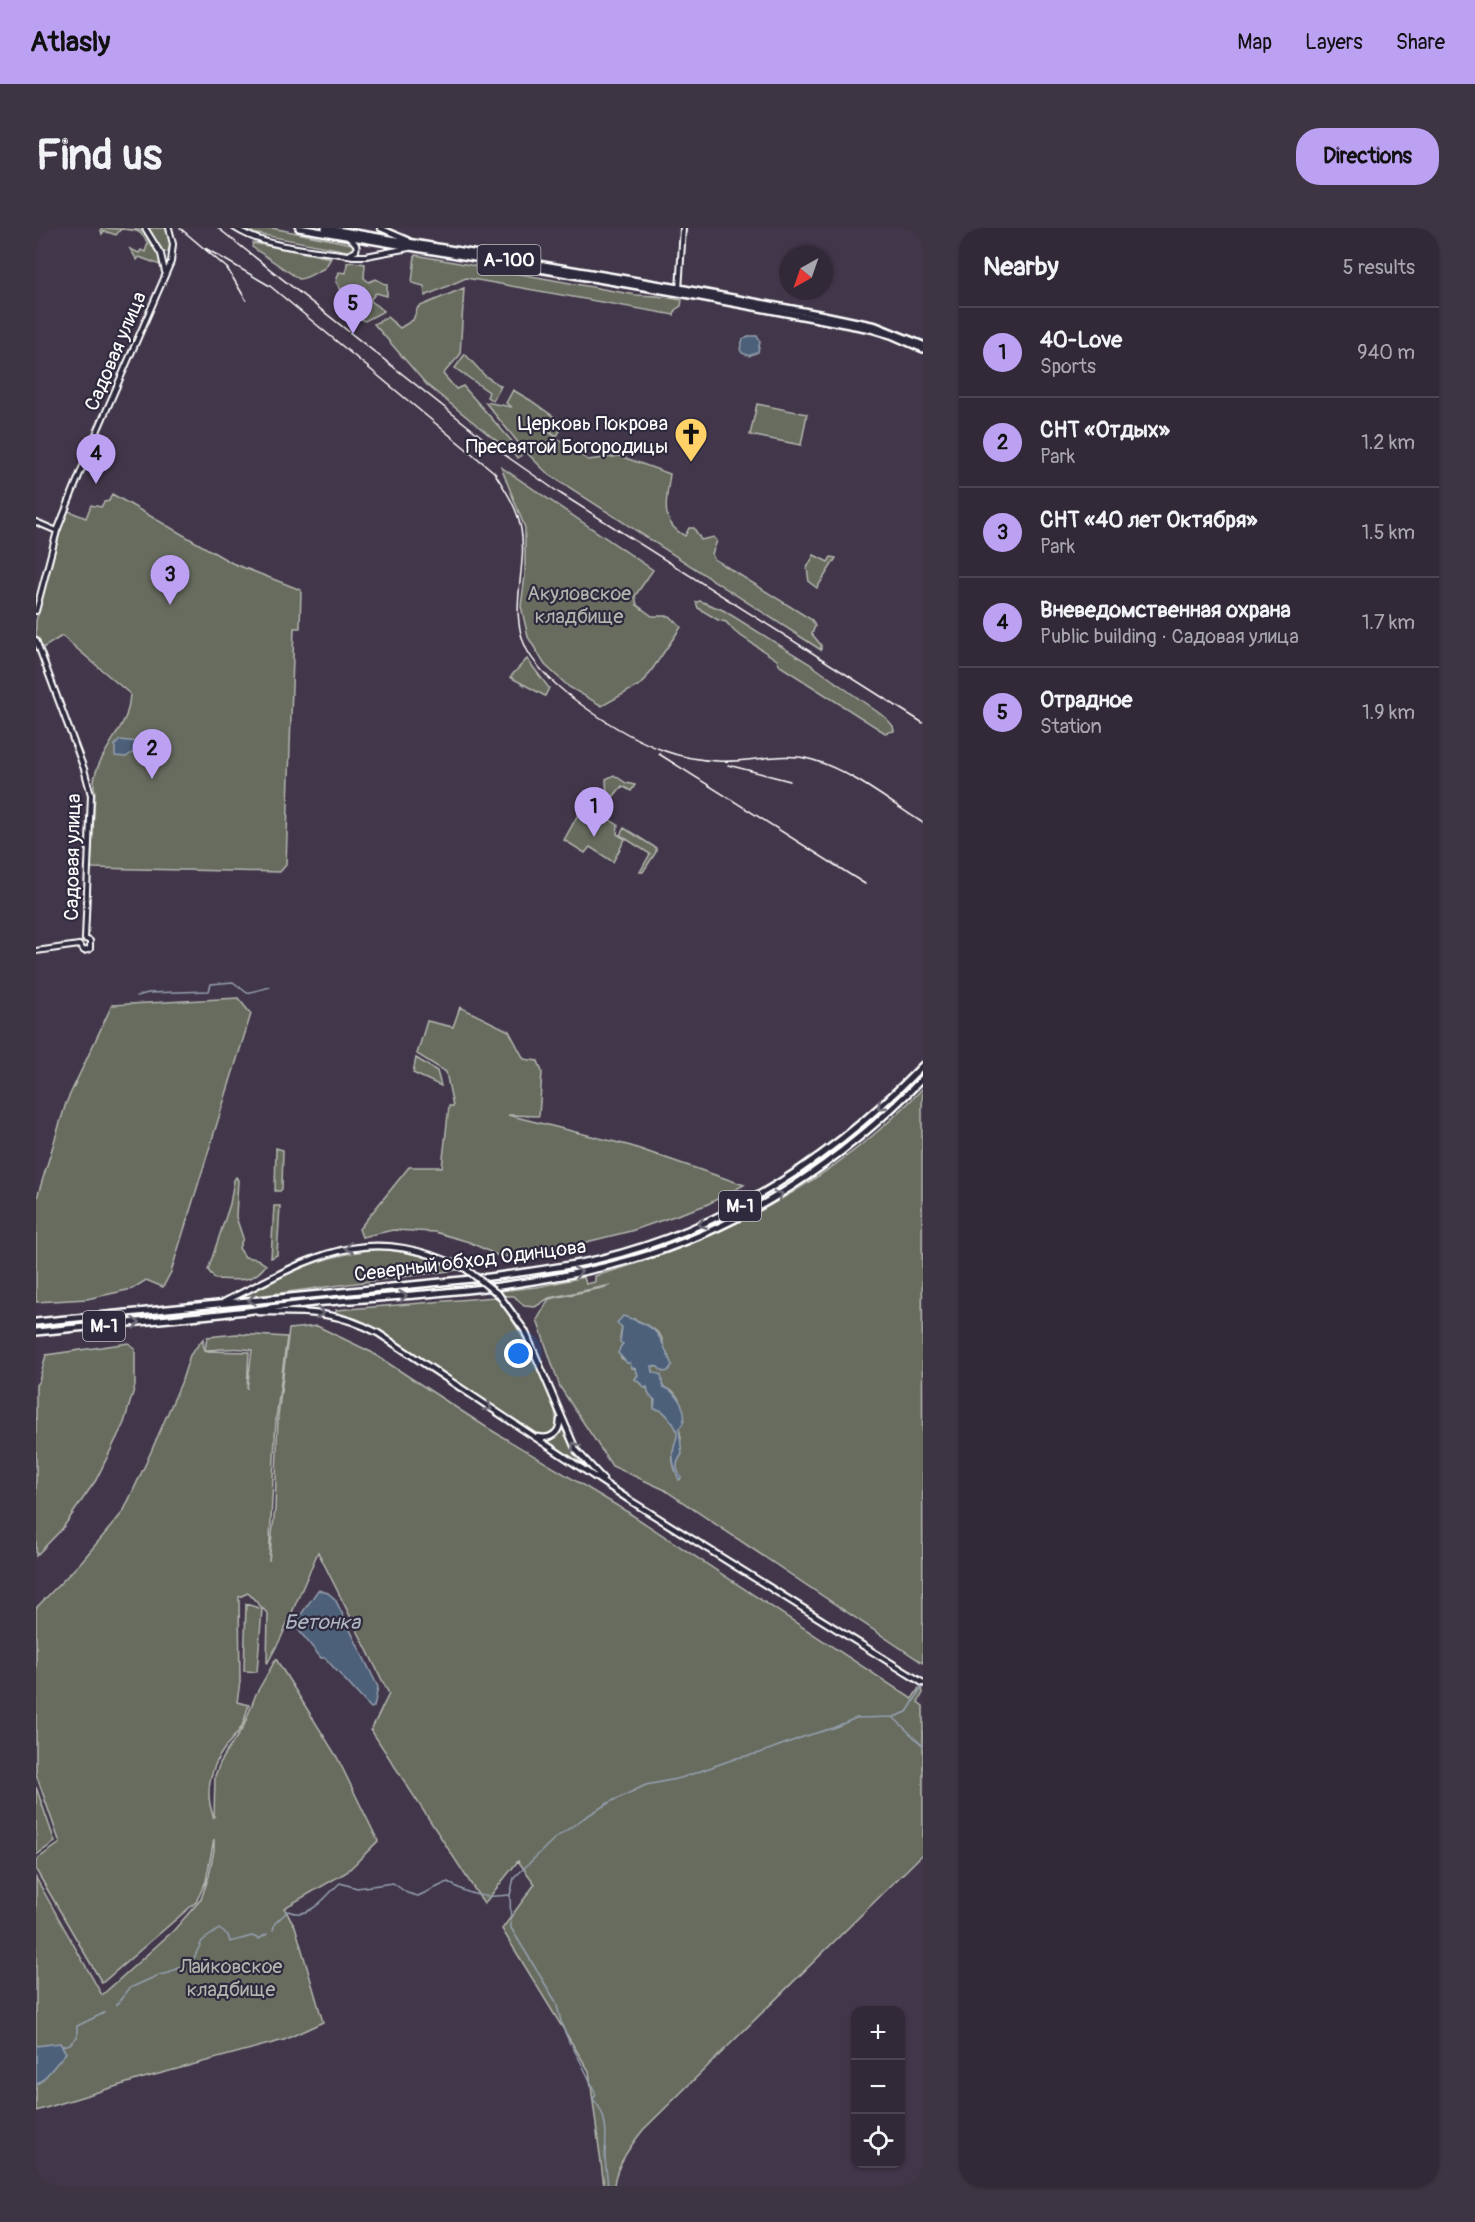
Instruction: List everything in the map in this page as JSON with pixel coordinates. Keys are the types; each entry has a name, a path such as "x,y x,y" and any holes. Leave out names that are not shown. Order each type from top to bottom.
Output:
{"main road":[{"name":"А-100","path":"299,228 706,294 876,326 923,347"},
{"name":"А-100","path":"325,228 416,247"},
{"name":"А-100","path":"679,290 690,295 871,329 923,347"},
{"name":"Северный обход Одинцова","path":"36,1322 482,1278 547,1269 600,1258 654,1242 721,1216 782,1183 854,1131 923,1065"},
{"name":"Северный обход Одинцова","path":"36,1332 512,1284 599,1268 658,1251 726,1224 789,1190 860,1137 923,1078"},
{"name":"М-1","path":"222,1304 324,1254 359,1246 405,1247 435,1255 466,1269 499,1295 525,1330 570,1438 585,1462 631,1501"},
{"name":"М-1","path":"240,1312 315,1312 343,1317 378,1333 631,1501 923,1683"},
{"path":"530,1434 542,1438 553,1435 560,1425 560,1413"}],"street":[{"path":"139,228 146,230 161,254 165,272"},
{"path":"161,254 167,256 173,254 170,228"},
{"path":"235,228 245,235 262,240 344,254 366,256 416,247"},
{"path":"340,231 350,228"},
{"path":"380,228 416,247"},
{"path":"679,290 682,228"},
{"path":"344,254 352,253 357,247 355,242 348,237"},
{"name":"Садовая улица","path":"36,611 57,531 173,254"},
{"path":"36,522 57,531"},
{"name":"Садовая улица","path":"36,641 84,770 91,795 85,939"},
{"path":"36,951 80,945 85,939 90,942 90,948 84,951 80,945"}],"green space":[{"path":"102,228 121,229 116,235 104,231 102,234"},
{"path":"148,228 167,228 171,240 168,252 161,250"},
{"path":"252,228 272,228 352,244 353,248 348,251 252,233"},
{"path":"123,229 143,232 151,240 163,266 139,257 137,260 130,249 139,253 141,250 145,252 148,243 138,232"},
{"path":"253,243 331,258 325,268 299,279 252,247"},
{"path":"415,255 636,295 682,300 681,306 675,310 674,315 466,278 425,296 424,286 412,283"},
{"path":"347,263 365,264 364,278 369,282 376,279 387,285 387,296 376,293 370,300 384,311 365,321 343,310 344,295 336,282 339,272 346,273"},
{"path":"464,288 460,355 443,374 456,389 463,386 523,454 518,458 427,385 374,324 387,317 400,328 413,320 418,307"},
{"path":"465,354 485,376 501,386 493,401 487,397 489,392 455,368"},
{"path":"513,390 564,424 557,436 532,420 588,460 620,456 670,474 666,509 671,524 676,530 685,536 689,528 694,528 701,540 714,537 717,541 712,554 714,559 812,620 815,626 812,634 821,645 821,650 547,473 525,451 485,402 512,407 506,403"},
{"path":"757,404 807,414 801,445 750,435"},
{"name":"Акуловское кладбище","path":"501,467 653,570 635,596 637,605 652,616 670,616 681,627 643,683 602,706 569,687 545,665 528,637 521,606 525,576 525,528"},
{"path":"112,494 232,563 301,590 300,628 294,628 286,865 280,872 91,868 95,775 103,756 125,719 130,694 62,636 41,649 36,634 36,621 66,510 86,518 91,505 101,507 104,502 109,501"},
{"path":"814,555 828,562 831,557 836,558 817,588 809,582 807,568"},
{"path":"700,601 723,610 810,664 886,718 894,731 885,733 780,666 777,660 735,632 726,622 698,608 696,602"},
{"path":"527,659 549,688 545,696 510,677"},
{"path":"614,775 626,783 635,785 631,791 622,786 604,808 607,798 606,779"},
{"path":"582,801 618,825 617,834 625,839 613,862 590,847 585,853 564,840 580,811"},
{"path":"624,828 656,848 656,852 643,872 640,872 650,854 620,835"},
{"path":"238,998 251,1014 171,1272 163,1287 146,1280 132,1289 87,1299 36,1302 36,1201 66,1103 112,1005"},
{"path":"460,1007 509,1031 524,1059 538,1061 542,1072 539,1116 508,1115 631,1146 744,1185 706,1205 631,1231 554,1250 501,1257 469,1242 435,1232 393,1230 362,1237 359,1229 409,1167 442,1167 449,1106 453,1106 446,1072 417,1054 427,1021 453,1027"},
{"path":"416,1058 437,1071 441,1086 413,1073"},
{"path":"923,1088 923,1663 663,1489 612,1466 560,1387 537,1320 549,1299 611,1285 549,1298 535,1307 524,1306 514,1296 503,1296 499,1291 537,1287 584,1277 586,1284 595,1282 595,1276 685,1246 729,1227 813,1180 889,1121","holes":["634,1319 657,1332 663,1342 659,1367 652,1366 653,1372 658,1375 663,1387 673,1391 679,1399 681,1438 676,1465 680,1480 673,1459 678,1439 676,1428 667,1415 654,1406 651,1394 635,1379 638,1375 635,1369 621,1358 620,1354 624,1344 620,1338 622,1326"]},
{"path":"276,1148 283,1150 282,1189 280,1191 275,1191"},
{"path":"236,1177 238,1180 236,1217 243,1238 239,1248 245,1257 257,1259 266,1265 255,1276 243,1280 215,1279 208,1270 230,1204"},
{"path":"274,1206 280,1206 277,1255 271,1258"},
{"path":"383,1249 420,1255 456,1270 233,1299 288,1273 324,1260"},
{"path":"495,1297 514,1322 535,1360 551,1399 556,1415 556,1428 544,1436 536,1434 378,1330 357,1319 336,1313 336,1310"},
{"name":"Лайковское кладбище","path":"317,1326 371,1352 486,1427 626,1511 912,1699 919,1688 922,1688 923,1693 918,1702 923,1706 923,1854 643,2130 620,2164 614,2186 604,2186 589,2071 502,1929 535,1884 518,1861 484,1904 371,1730 389,1694 318,1552 281,1638 267,1664 268,1614 248,1593 239,1597 240,1682 237,1702 249,1705 241,1728 220,1754 216,1763 210,1781 209,1799 214,1818 215,1776 222,1758 243,1728 256,1694 276,1659 337,1757 378,1841 347,1872 284,1908 295,1926 323,2022 284,2040 140,2079 36,2111 36,1878 102,1995 174,1930 201,1899 209,1876 214,1839 206,1881 196,1902 102,1983 36,1870 36,1860 60,1843 36,1774 36,1608 81,1562 123,1512 181,1383 190,1355 203,1339 204,1351 249,1352 247,1389 252,1350 234,1348 205,1350 207,1337 237,1334 287,1337 276,1418 269,1561 275,1509 278,1416 289,1329"},
{"path":"129,1343 135,1349 135,1386 124,1423 96,1480 62,1529 36,1556 36,1385 46,1355"},
{"path":"562,1428 574,1454 589,1472 545,1442 554,1438"},
{"path":"246,1604 262,1609 257,1672 244,1671"},
{"path":"36,1787 55,1842 36,1855"}],"water":[{"path":"748,336 757,336 760,342 758,352 749,356 742,353 740,349 743,339"},
{"path":"120,740 138,742 139,752 126,757 115,756 115,745"},
{"path":"623,1316 644,1324 656,1333 672,1365 668,1371 663,1372 658,1367 652,1366 653,1372 661,1375 663,1387 678,1398 684,1411 683,1423 679,1428 682,1454 677,1465 681,1478 679,1480 673,1460 677,1438 674,1424 664,1413 654,1409 655,1400 649,1395 647,1387 644,1388 635,1379 638,1375 636,1369 632,1368 630,1363 627,1363 618,1353 623,1344 620,1342 622,1327 617,1323"},
{"name":"Бетонка","path":"318,1590 328,1593 335,1599 378,1687 374,1707 371,1708 325,1658 321,1658 297,1628 294,1628 295,1623"},
{"path":"60,2043 66,2053 36,2085 36,2046"}],"waterway":[{"path":"137,996 148,993 209,991 211,984 233,982 247,993 270,987"},
{"path":"570,2044 556,2002 511,1928 510,1895 514,1878 554,1839 610,1802 646,1785 681,1778 737,1758 760,1753 856,1718 894,1717 907,1712 922,1688"},
{"path":"894,1718 923,1746"},
{"path":"273,1930 275,1923 288,1911 303,1913 310,1910 340,1883 357,1888 393,1883 407,1893 418,1896 448,1882 477,1895 509,1895"},
{"path":"116,2005 130,1988 169,1973 193,1960 202,1941 219,1929 228,1935 230,1942 252,1936 259,1939 267,1934"},
{"path":"62,2046 70,2044 77,2037 77,2026 104,2013"},
{"path":"572,2046 591,2082 596,2095 593,2099 603,2117 606,2131 605,2157 608,2186"}],"railway":[{"path":"180,228 227,268 246,300"},
{"path":"218,228 502,453 558,492 923,723"},
{"path":"205,248 270,286 494,472 514,506 521,529 522,559 518,605 521,635 537,665 569,695 608,723 648,744 678,755 718,761 790,757 813,760 828,765 856,779 923,823"},
{"path":"659,754 865,884"},
{"path":"728,765 790,781"}],"place":[{"name":"Отрадное","path":"353,334"},
{"name":"Церковь Покрова Пресвятой Богородицы","path":"691,463"},
{"name":"Вневедомственная охрана","path":"96,484"},
{"name":"СНТ «40 лет Октября»","path":"170,605"},
{"name":"СНТ «Отдых»","path":"152,779"},
{"name":"40-Love","path":"594,837"}]}
